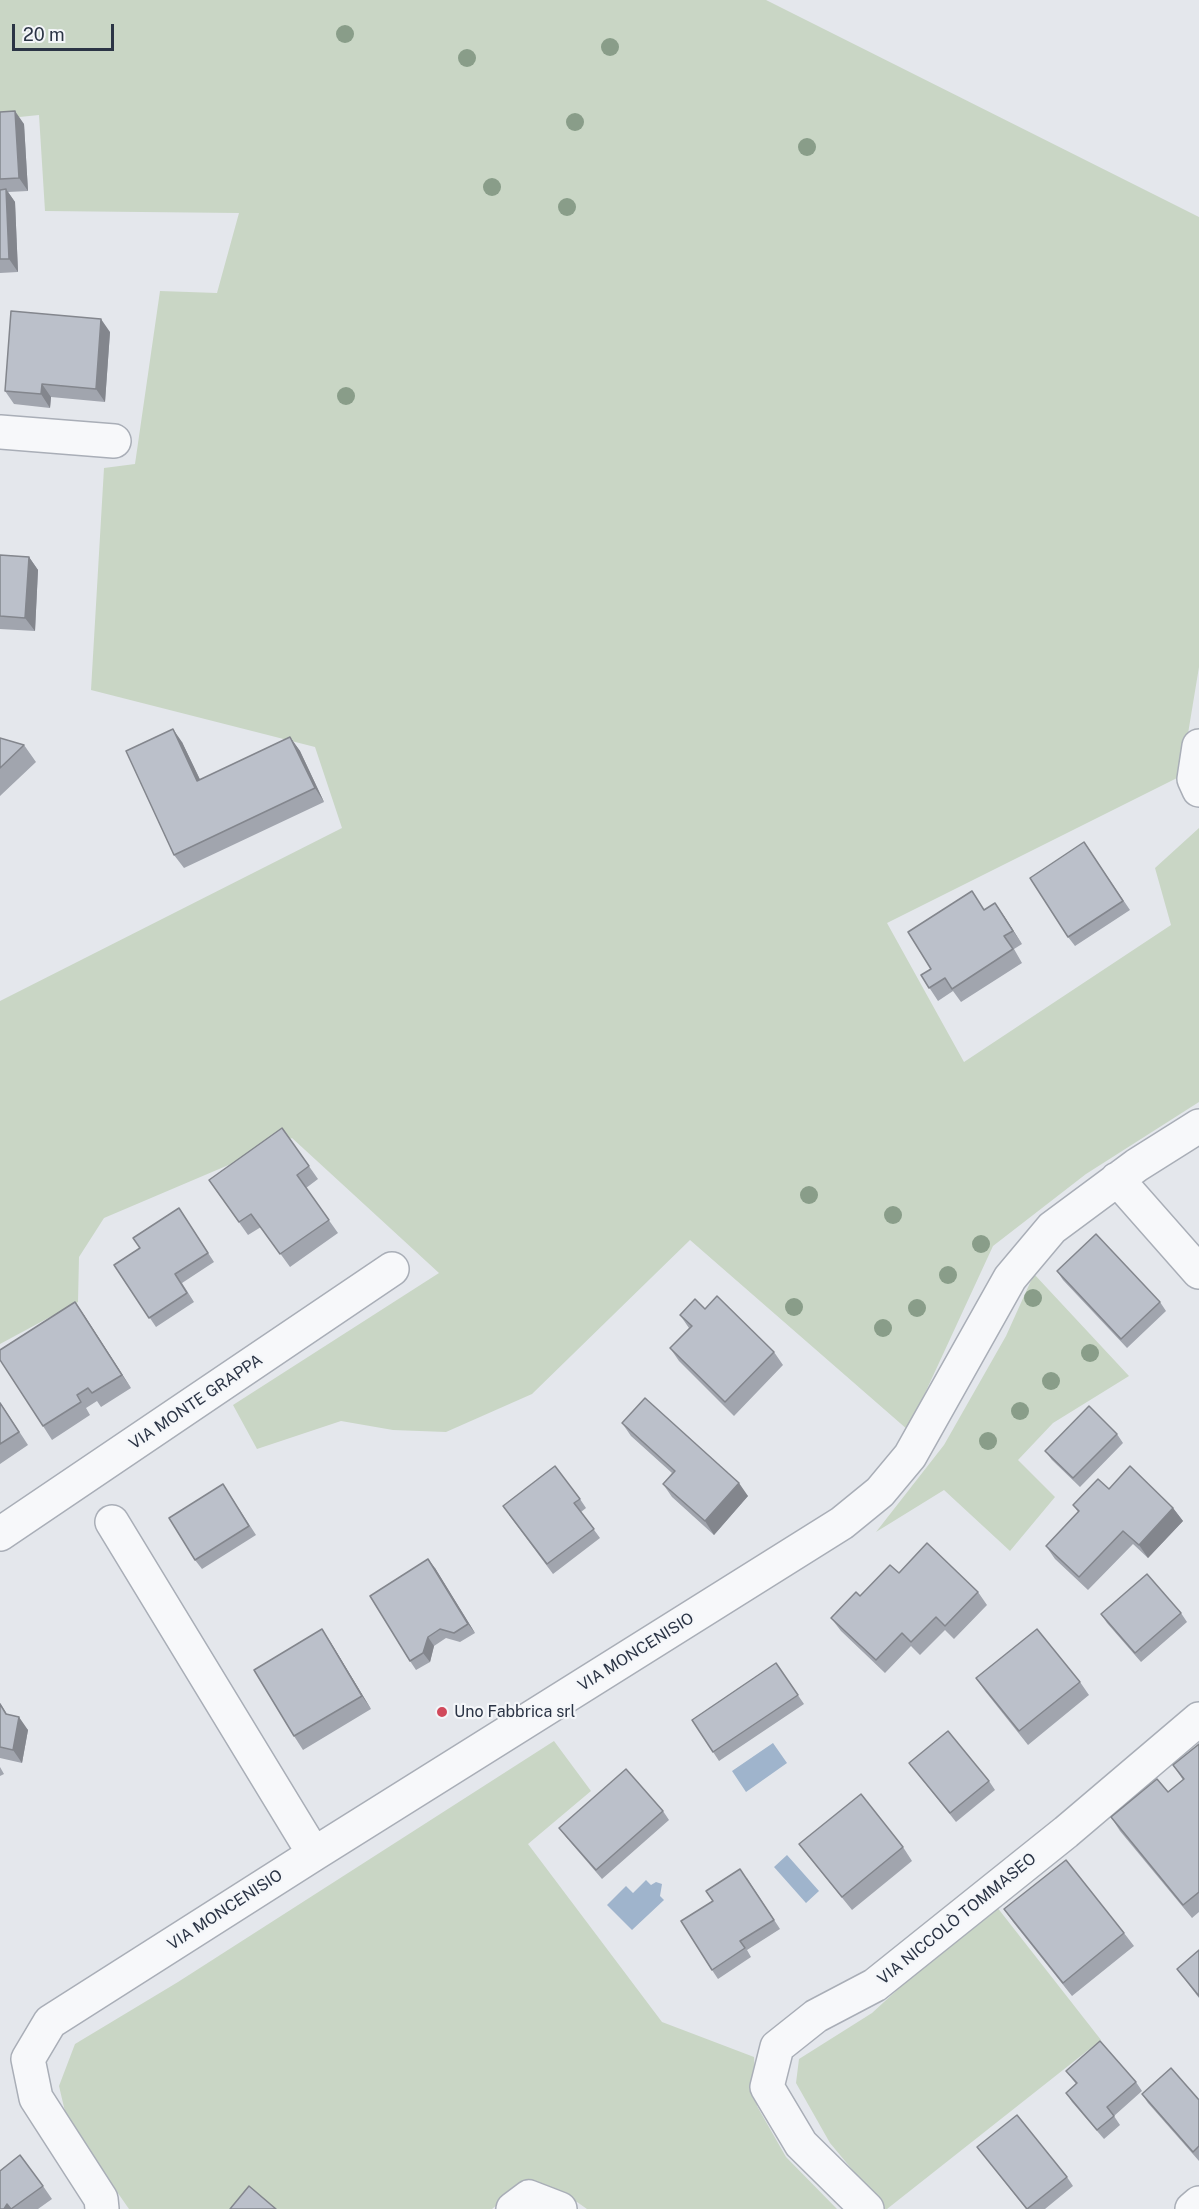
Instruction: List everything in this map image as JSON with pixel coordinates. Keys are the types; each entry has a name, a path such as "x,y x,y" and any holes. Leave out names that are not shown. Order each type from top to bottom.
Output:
{"street":[{"path":"0,432 114,441"},
{"path":"1199,746 1194,779 1199,789"},
{"path":"1199,1126 1117,1179 1199,1272"},
{"name":"VIA MONCENISIO","path":"102,2209 101,2199 36,2098 28,2060 50,2022 842,1523 873,1498 910,1456 1010,1278 1052,1228 1117,1179"},
{"name":"VIA MONTE GRAPPA","path":"0,1534 392,1269"},
{"path":"112,1522 314,1854"},
{"name":"VIA NICCOLÒ TOMMASEO","path":"867,2209 801,2144 767,2087 777,2047 816,2016 875,1985 1066,1832 1199,1719"},
{"path":"513,2209 529,2197 560,2209"},
{"path":"1192,2209 1199,2203"}],"green space":[{"path":"0,0 766,0 1199,217 1199,667 1181,776 887,923 964,1062 1171,925 1155,868 1199,828 1199,1102 1086,1174 993,1246 908,1430 690,1240 532,1394 446,1432 393,1430 341,1421 257,1449 233,1405 439,1273 292,1138 104,1218 79,1257 78,1302 0,1344 0,1001 342,828 315,747 91,690 104,468 135,464 160,291 217,293 239,213 45,211 39,115 0,119"},
{"path":"1034,1274 1129,1376 1053,1423 1018,1460 1055,1497 1010,1551 944,1490 876,1532 944,1445 1006,1336"},
{"path":"554,1741 591,1791 528,1844 662,2022 754,2057 757,2106 786,2157 837,2209 587,2209 577,2202 518,2188 492,2209 129,2209 67,2120 59,2086 75,2044 178,1982"},
{"path":"993,1902 1101,2040 885,2209 830,2143 796,2083 799,2059 872,2013"}],"water":[{"path":"773,1743 787,1763 746,1792 732,1771"},
{"path":"787,1855 819,1891 806,1903 774,1867"},
{"path":"646,1880 651,1885 656,1882 662,1884 660,1896 664,1900 632,1930 607,1905 626,1886 633,1893"}],"building":[{"path":"15,111 19,178 0,179 0,112"},
{"path":"6,189 9,259 0,259 0,190"},
{"path":"11,311 101,319 96,389 42,384 41,394 5,391"},
{"path":"0,555 29,557 25,618 0,616"},
{"path":"173,729 197,781 290,737 315,788 174,855 126,751"},
{"path":"0,738 24,745 0,768"},
{"path":"1084,842 1123,901 1068,937 1030,878"},
{"path":"972,891 984,910 995,903 1013,931 1004,936 1013,949 952,989 945,978 929,988 921,975 931,969 908,932"},
{"path":"282,1128 309,1166 297,1175 329,1220 280,1254 251,1214 239,1222 209,1180"},
{"path":"179,1208 208,1253 175,1274 187,1293 149,1318 114,1265 140,1248 133,1238"},
{"path":"1096,1234 1160,1302 1121,1339 1057,1271"},
{"path":"717,1296 774,1352 725,1402 670,1348 692,1326 680,1315 695,1299 705,1309"},
{"path":"75,1302 122,1375 92,1393 88,1388 77,1395 81,1402 43,1426 0,1360 0,1350"},
{"path":"645,1398 739,1483 705,1521 663,1484 675,1471 622,1423"},
{"path":"0,1403 19,1432 0,1444"},
{"path":"1089,1406 1117,1434 1073,1478 1045,1451"},
{"path":"555,1466 580,1499 574,1503 594,1529 547,1564 503,1506"},
{"path":"1130,1466 1173,1508 1139,1545 1123,1531 1079,1577 1046,1546 1079,1511 1073,1505 1098,1479 1109,1489"},
{"path":"223,1484 249,1526 195,1560 169,1518"},
{"path":"927,1543 978,1592 945,1626 936,1617 911,1642 902,1633 876,1660 831,1618 856,1592 860,1596 890,1565 899,1573"},
{"path":"428,1559 468,1624 454,1633 440,1629 428,1637 423,1653 410,1661 370,1596"},
{"path":"1147,1574 1181,1613 1135,1653 1101,1614"},
{"path":"322,1629 362,1696 294,1736 254,1670"},
{"path":"1037,1629 1080,1682 1019,1731 976,1678"},
{"path":"776,1663 798,1695 713,1752 692,1720"},
{"path":"0,1704 6,1714 19,1717 13,1750 0,1747"},
{"path":"948,1731 989,1781 950,1813 909,1763"},
{"path":"1199,1744 1199,1892 1183,1905 1111,1817 1157,1779 1168,1792 1184,1779 1173,1765"},
{"path":"626,1769 663,1811 596,1870 559,1828"},
{"path":"861,1794 903,1847 842,1897 799,1844"},
{"path":"1066,1860 1124,1933 1063,1983 1004,1909"},
{"path":"740,1869 774,1920 740,1941 745,1948 712,1970 681,1921 713,1901 706,1891"},
{"path":"1199,1950 1199,1996 1177,1969"},
{"path":"1100,2041 1136,2082 1107,2107 1114,2116 1097,2130 1066,2093 1077,2083 1066,2071"},
{"path":"1171,2068 1199,2100 1199,2146 1193,2152 1142,2094"},
{"path":"1017,2115 1067,2177 1027,2209 977,2147"},
{"path":"20,2155 43,2186 11,2209 7,2204 4,2209 0,2209 0,2171"},
{"path":"249,2186 276,2209 230,2209"}],"place":[{"name":"Uno Fabbrica srl","path":"442,1712"}]}
